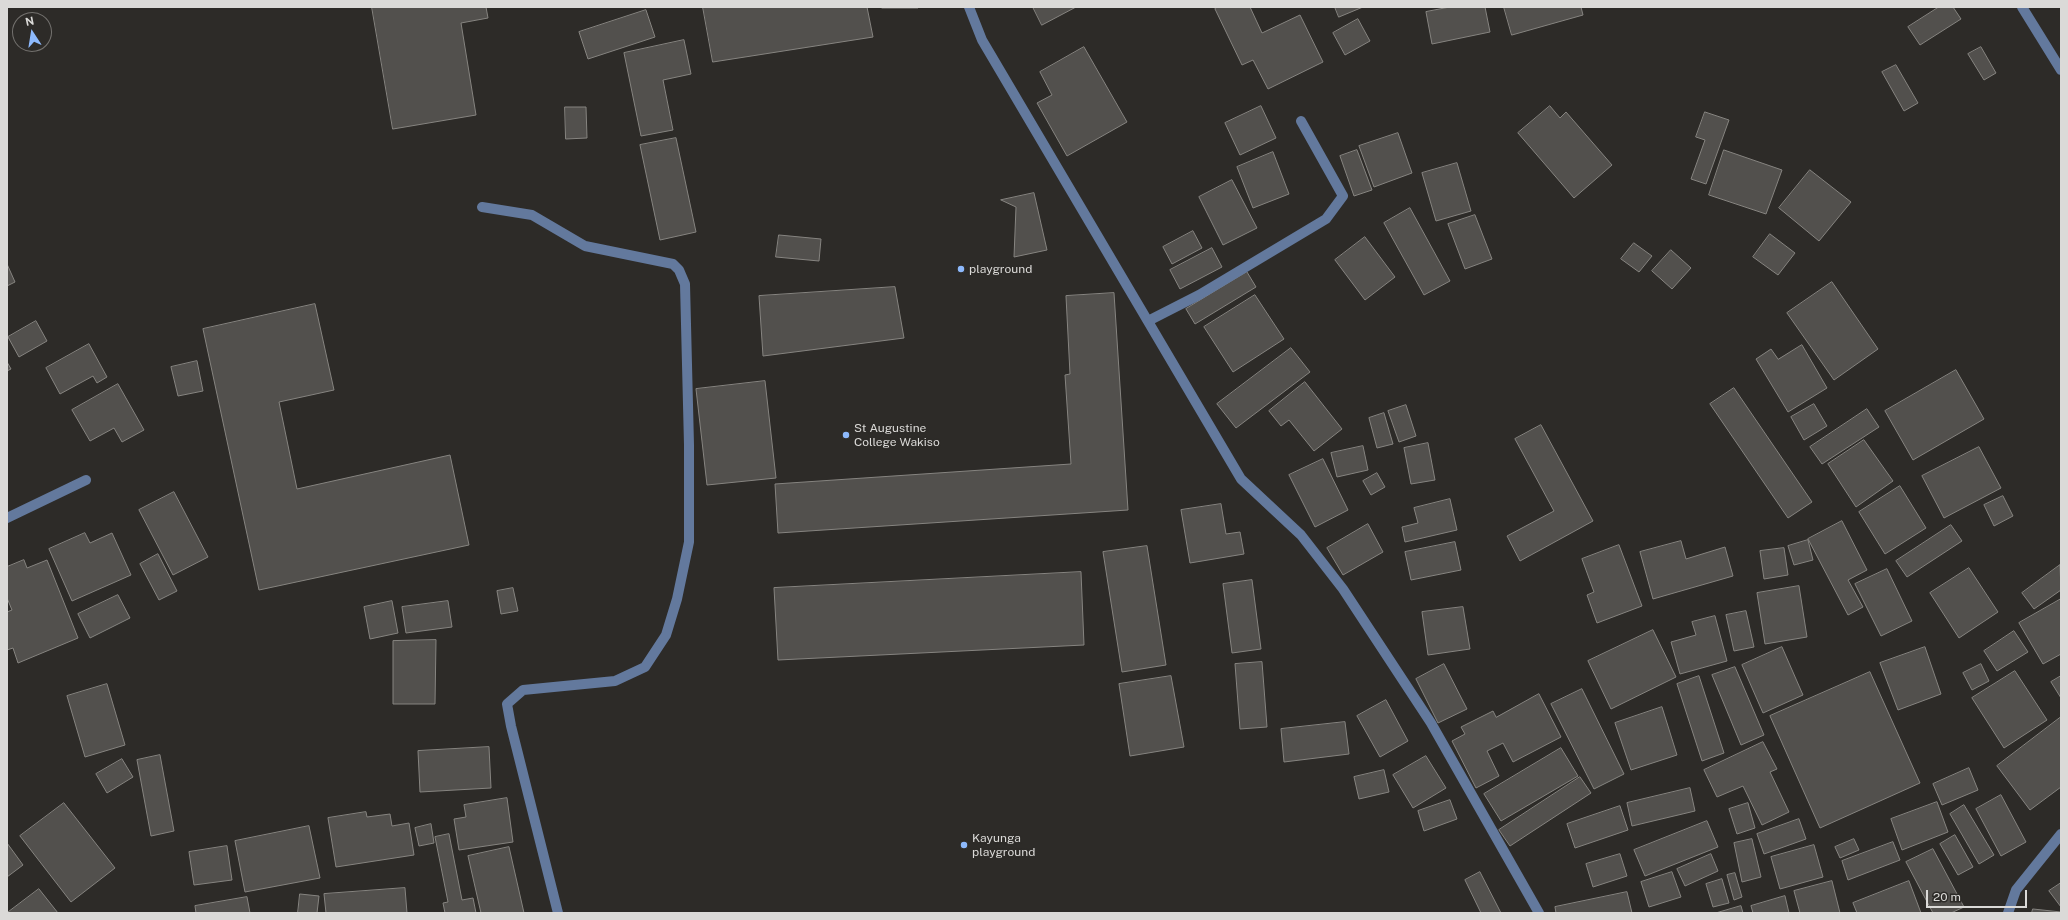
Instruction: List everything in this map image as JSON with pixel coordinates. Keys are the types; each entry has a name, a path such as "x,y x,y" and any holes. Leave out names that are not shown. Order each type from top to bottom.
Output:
{"street":[{"path":"969,7 982,40 1241,479 1301,535 1343,589 1431,723 1539,913"},
{"path":"2022,7 2061,70"},
{"path":"1148,321 1199,295 1326,219 1343,196 1301,121"},
{"path":"482,207 532,215 585,246 673,264 679,270 685,284 690,445 689,542 677,599 666,635 645,667 615,681 523,690 507,704 511,726 558,913"},
{"path":"7,518 86,480"},
{"path":"2008,913 2016,890 2061,834"}],"building":[{"path":"372,7 486,7 488,18 461,23 476,115 393,129"},
{"path":"703,7 867,7 873,37 713,62"},
{"path":"918,7 918,8 882,8"},
{"path":"1033,7 1076,7 1042,25"},
{"path":"1218,7 1250,7 1262,33 1300,15 1323,62 1268,89 1253,60 1242,65 1215,9"},
{"path":"1335,7 1363,7 1339,17"},
{"path":"1450,7 1485,7 1490,32 1432,44 1426,12"},
{"path":"1504,7 1581,7 1583,15 1512,35"},
{"path":"1939,7 1953,7 1961,19 1920,45 1908,27"},
{"path":"646,10 655,37 588,59 579,32"},
{"path":"1358,19 1370,41 1345,55 1333,33"},
{"path":"684,40 691,74 663,80 673,130 641,136 624,53"},
{"path":"1084,47 1127,122 1067,156 1037,103 1052,95 1040,72"},
{"path":"1981,47 1996,73 1984,80 1968,54"},
{"path":"1896,65 1918,103 1904,111 1882,72"},
{"path":"1261,106 1276,138 1240,155 1225,123"},
{"path":"1550,106 1560,118 1566,112 1612,165 1574,198 1518,133"},
{"path":"565,107 586,107 587,138 566,139"},
{"path":"1705,112 1729,120 1706,184 1691,179 1705,140 1696,137"},
{"path":"1398,133 1412,173 1374,187 1359,146"},
{"path":"676,138 696,232 660,240 640,145"},
{"path":"1357,150 1372,190 1354,196 1340,156"},
{"path":"1724,150 1782,170 1766,214 1709,195"},
{"path":"1273,152 1289,194 1253,208 1237,167"},
{"path":"1457,163 1471,211 1436,221 1422,173"},
{"path":"1810,170 1851,202 1819,241 1779,208"},
{"path":"1232,180 1257,228 1223,245 1199,197"},
{"path":"1034,193 1047,250 1014,257 1016,207 1001,200"},
{"path":"1410,208 1450,281 1424,295 1384,223"},
{"path":"1475,215 1492,259 1465,269 1448,224"},
{"path":"1193,231 1202,248 1172,264 1163,247"},
{"path":"1770,234 1795,253 1778,275 1753,257"},
{"path":"779,235 821,239 819,261 776,257"},
{"path":"1365,237 1395,277 1365,300 1335,260"},
{"path":"1634,243 1652,256 1639,272 1621,259"},
{"path":"1212,248 1222,267 1180,289 1170,270"},
{"path":"1671,250 1691,268 1672,289 1652,271"},
{"path":"7,264 15,282 7,286"},
{"path":"1247,272 1256,287 1195,324 1186,309"},
{"path":"1832,282 1878,349 1834,380 1787,313"},
{"path":"895,287 904,338 763,356 759,296"},
{"path":"1114,293 1128,510 778,533 775,484 1071,464 1065,375 1070,374 1066,296"},
{"path":"1255,295 1284,339 1233,372 1204,327"},
{"path":"315,304 334,390 279,402 297,489 450,455 469,545 259,590 203,329"},
{"path":"36,321 47,341 19,357 8,337"},
{"path":"89,344 107,377 97,383 93,376 60,394 46,368"},
{"path":"1802,345 1827,388 1788,412 1756,359 1771,349 1778,359"},
{"path":"1291,348 1310,372 1236,428 1217,404"},
{"path":"197,361 203,391 178,396 171,367"},
{"path":"7,362 11,369 7,371"},
{"path":"1956,370 1984,419 1913,460 1885,411"},
{"path":"765,381 776,478 707,485 696,389"},
{"path":"1305,382 1342,429 1314,451 1289,420 1281,426 1269,411"},
{"path":"118,384 144,430 122,442 114,428 90,441 72,410"},
{"path":"1734,388 1812,502 1788,518 1710,404"},
{"path":"1814,404 1827,426 1804,440 1791,417"},
{"path":"1406,405 1416,436 1399,442 1388,411"},
{"path":"1867,409 1879,427 1822,464 1810,447"},
{"path":"1384,413 1393,444 1377,448 1369,418"},
{"path":"1541,425 1593,521 1520,561 1507,536 1554,511 1515,439"},
{"path":"1864,440 1893,481 1856,507 1828,464"},
{"path":"1428,443 1435,480 1411,484 1404,448"},
{"path":"1363,446 1368,470 1337,477 1331,453"},
{"path":"1979,447 2001,488 1944,518 1922,476"},
{"path":"1323,459 1348,510 1315,527 1289,475"},
{"path":"1377,473 1385,487 1371,495 1363,481"},
{"path":"1900,486 1926,528 1885,554 1859,512"},
{"path":"174,492 208,557 173,575 139,510"},
{"path":"2003,496 2013,516 1994,526 1984,505"},
{"path":"1450,499 1457,530 1405,542 1402,527 1418,523 1414,508"},
{"path":"1221,504 1226,534 1240,532 1244,554 1190,563 1181,510"},
{"path":"1842,521 1867,570 1848,580 1863,607 1848,615 1808,539"},
{"path":"1368,524 1383,552 1343,575 1327,548"},
{"path":"1951,525 1962,541 1907,577 1896,561"},
{"path":"85,533 90,543 112,533 131,575 72,601 49,549"},
{"path":"1808,540 1813,560 1794,565 1788,546"},
{"path":"1681,541 1686,559 1725,547 1733,576 1653,599 1640,552"},
{"path":"1455,542 1461,570 1411,580 1405,552"},
{"path":"1619,545 1642,606 1597,623 1587,595 1594,592 1582,559"},
{"path":"1147,546 1166,665 1122,672 1103,552"},
{"path":"1784,548 1788,575 1764,579 1760,551"},
{"path":"158,554 177,591 159,600 140,564"},
{"path":"24,560 27,568 47,560 78,638 18,663 13,648 7,650 7,612 12,610 7,598 7,567"},
{"path":"2060,565 2061,590 2034,609 2022,593"},
{"path":"1969,568 1998,612 1959,638 1930,593"},
{"path":"1887,569 1912,621 1881,636 1855,584"},
{"path":"1081,572 1084,645 778,660 774,588"},
{"path":"1252,580 1261,649 1232,653 1223,584"},
{"path":"1799,586 1807,637 1765,644 1757,593"},
{"path":"513,588 518,611 501,614 497,591"},
{"path":"118,595 130,618 90,638 78,614"},
{"path":"2061,599 2061,654 2043,664 2019,623"},
{"path":"392,601 398,633 370,639 364,607"},
{"path":"448,601 452,627 406,633 402,607"},
{"path":"1463,607 1470,649 1428,655 1422,612"},
{"path":"1746,611 1754,647 1734,651 1726,615"},
{"path":"1715,616 1727,661 1680,674 1671,642 1696,635 1692,622"},
{"path":"1653,630 1676,677 1611,709 1588,661"},
{"path":"2014,631 2028,652 1997,671 1984,651"},
{"path":"436,640 435,704 393,704 393,641"},
{"path":"1782,647 1803,695 1763,713 1742,665"},
{"path":"1925,647 1941,694 1898,710 1880,663"},
{"path":"1262,662 1267,727 1240,729 1235,664"},
{"path":"1444,664 1467,709 1438,723 1416,679"},
{"path":"1981,664 1989,681 1972,690 1963,673"},
{"path":"1735,667 1764,735 1741,745 1712,675"},
{"path":"2015,671 2047,720 2004,748 1972,698"},
{"path":"1870,672 1920,783 1820,828 1770,716"},
{"path":"1171,676 1184,747 1130,756 1119,684"},
{"path":"1699,676 1724,753 1702,761 1677,684"},
{"path":"2061,676 2061,698 2051,682"},
{"path":"107,684 125,745 85,757 67,696"},
{"path":"1582,689 1624,774 1594,789 1551,704"},
{"path":"1539,694 1561,737 1513,762 1503,743 1487,751 1499,776 1476,788 1452,741 1465,734 1461,727 1493,711 1496,717"},
{"path":"1386,700 1408,741 1380,757 1357,716"},
{"path":"1662,707 1677,755 1631,770 1615,723"},
{"path":"2061,717 2061,787 2030,810 1997,766"},
{"path":"1345,722 1349,754 1284,762 1281,729"},
{"path":"1763,742 1777,769 1770,772 1789,812 1762,825 1743,786 1717,797 1704,770"},
{"path":"489,747 491,788 420,792 418,751"},
{"path":"1561,748 1578,776 1501,821 1484,794"},
{"path":"160,755 174,831 151,836 137,760"},
{"path":"1426,756 1446,788 1413,808 1393,775"},
{"path":"122,759 133,777 107,793 96,774"},
{"path":"1969,768 1978,790 1942,805 1933,784"},
{"path":"1384,770 1389,792 1359,799 1354,777"},
{"path":"1580,777 1591,793 1510,846 1499,830"},
{"path":"1690,788 1695,811 1632,826 1627,803"},
{"path":"2001,795 2026,842 2001,856 1976,809"},
{"path":"507,798 513,842 459,850 454,819 466,817 464,805"},
{"path":"1450,800 1457,819 1424,831 1418,811"},
{"path":"1937,802 1948,832 1902,850 1891,819"},
{"path":"64,803 115,868 71,902 20,836"},
{"path":"1748,803 1755,828 1737,834 1729,809"},
{"path":"1964,805 1994,855 1979,864 1950,814"},
{"path":"1620,806 1628,830 1575,848 1567,824"},
{"path":"366,812 367,817 390,814 392,826 409,823 414,855 336,867 328,818"},
{"path":"1799,819 1806,839 1764,854 1757,834"},
{"path":"1707,821 1718,847 1645,876 1634,850"},
{"path":"431,824 434,843 419,846 415,828"},
{"path":"309,826 320,878 245,892 235,841"},
{"path":"449,834 462,900 473,898 476,913 445,913 443,903 448,902 435,837"},
{"path":"1955,835 1973,867 1958,875 1940,844"},
{"path":"1752,839 1761,877 1742,882 1734,843"},
{"path":"1854,839 1859,850 1840,858 1835,847"},
{"path":"1893,842 1900,860 1848,880 1842,861"},
{"path":"7,843 23,865 7,877"},
{"path":"1814,845 1823,877 1780,889 1771,857"},
{"path":"227,846 232,880 194,885 189,852"},
{"path":"509,847 524,913 481,913 468,856"},
{"path":"1933,849 1964,907 1951,913 1933,913 1906,862"},
{"path":"1620,854 1627,876 1593,887 1586,864"},
{"path":"1711,854 1718,871 1685,886 1677,869"},
{"path":"1480,872 1501,913 1481,913 1465,880"},
{"path":"1672,872 1681,897 1649,907 1641,882"},
{"path":"1735,873 1742,897 1734,900 1727,875"},
{"path":"1722,879 1729,903 1713,907 1706,884"},
{"path":"1832,881 1840,913 1800,913 1794,891"},
{"path":"1909,881 1921,913 1857,913 1853,903"},
{"path":"2061,883 2061,907 2049,891"},
{"path":"405,888 407,913 326,913 324,894"},
{"path":"39,889 58,913 7,913"},
{"path":"1627,892 1632,913 1556,913 1555,907"},
{"path":"300,894 319,896 317,913 298,913"},
{"path":"1785,896 1789,913 1753,913 1751,906"},
{"path":"247,897 250,913 196,913 195,906"},
{"path":"1741,906 1743,913 1716,913"},
{"path":"2033,909 2061,912 2061,913 2032,913"}],"place":[{"name":"playground","path":"961,269"},
{"name":"St Augustine College Wakiso","path":"846,435"},
{"name":"Kayunga playground","path":"964,845"}]}
